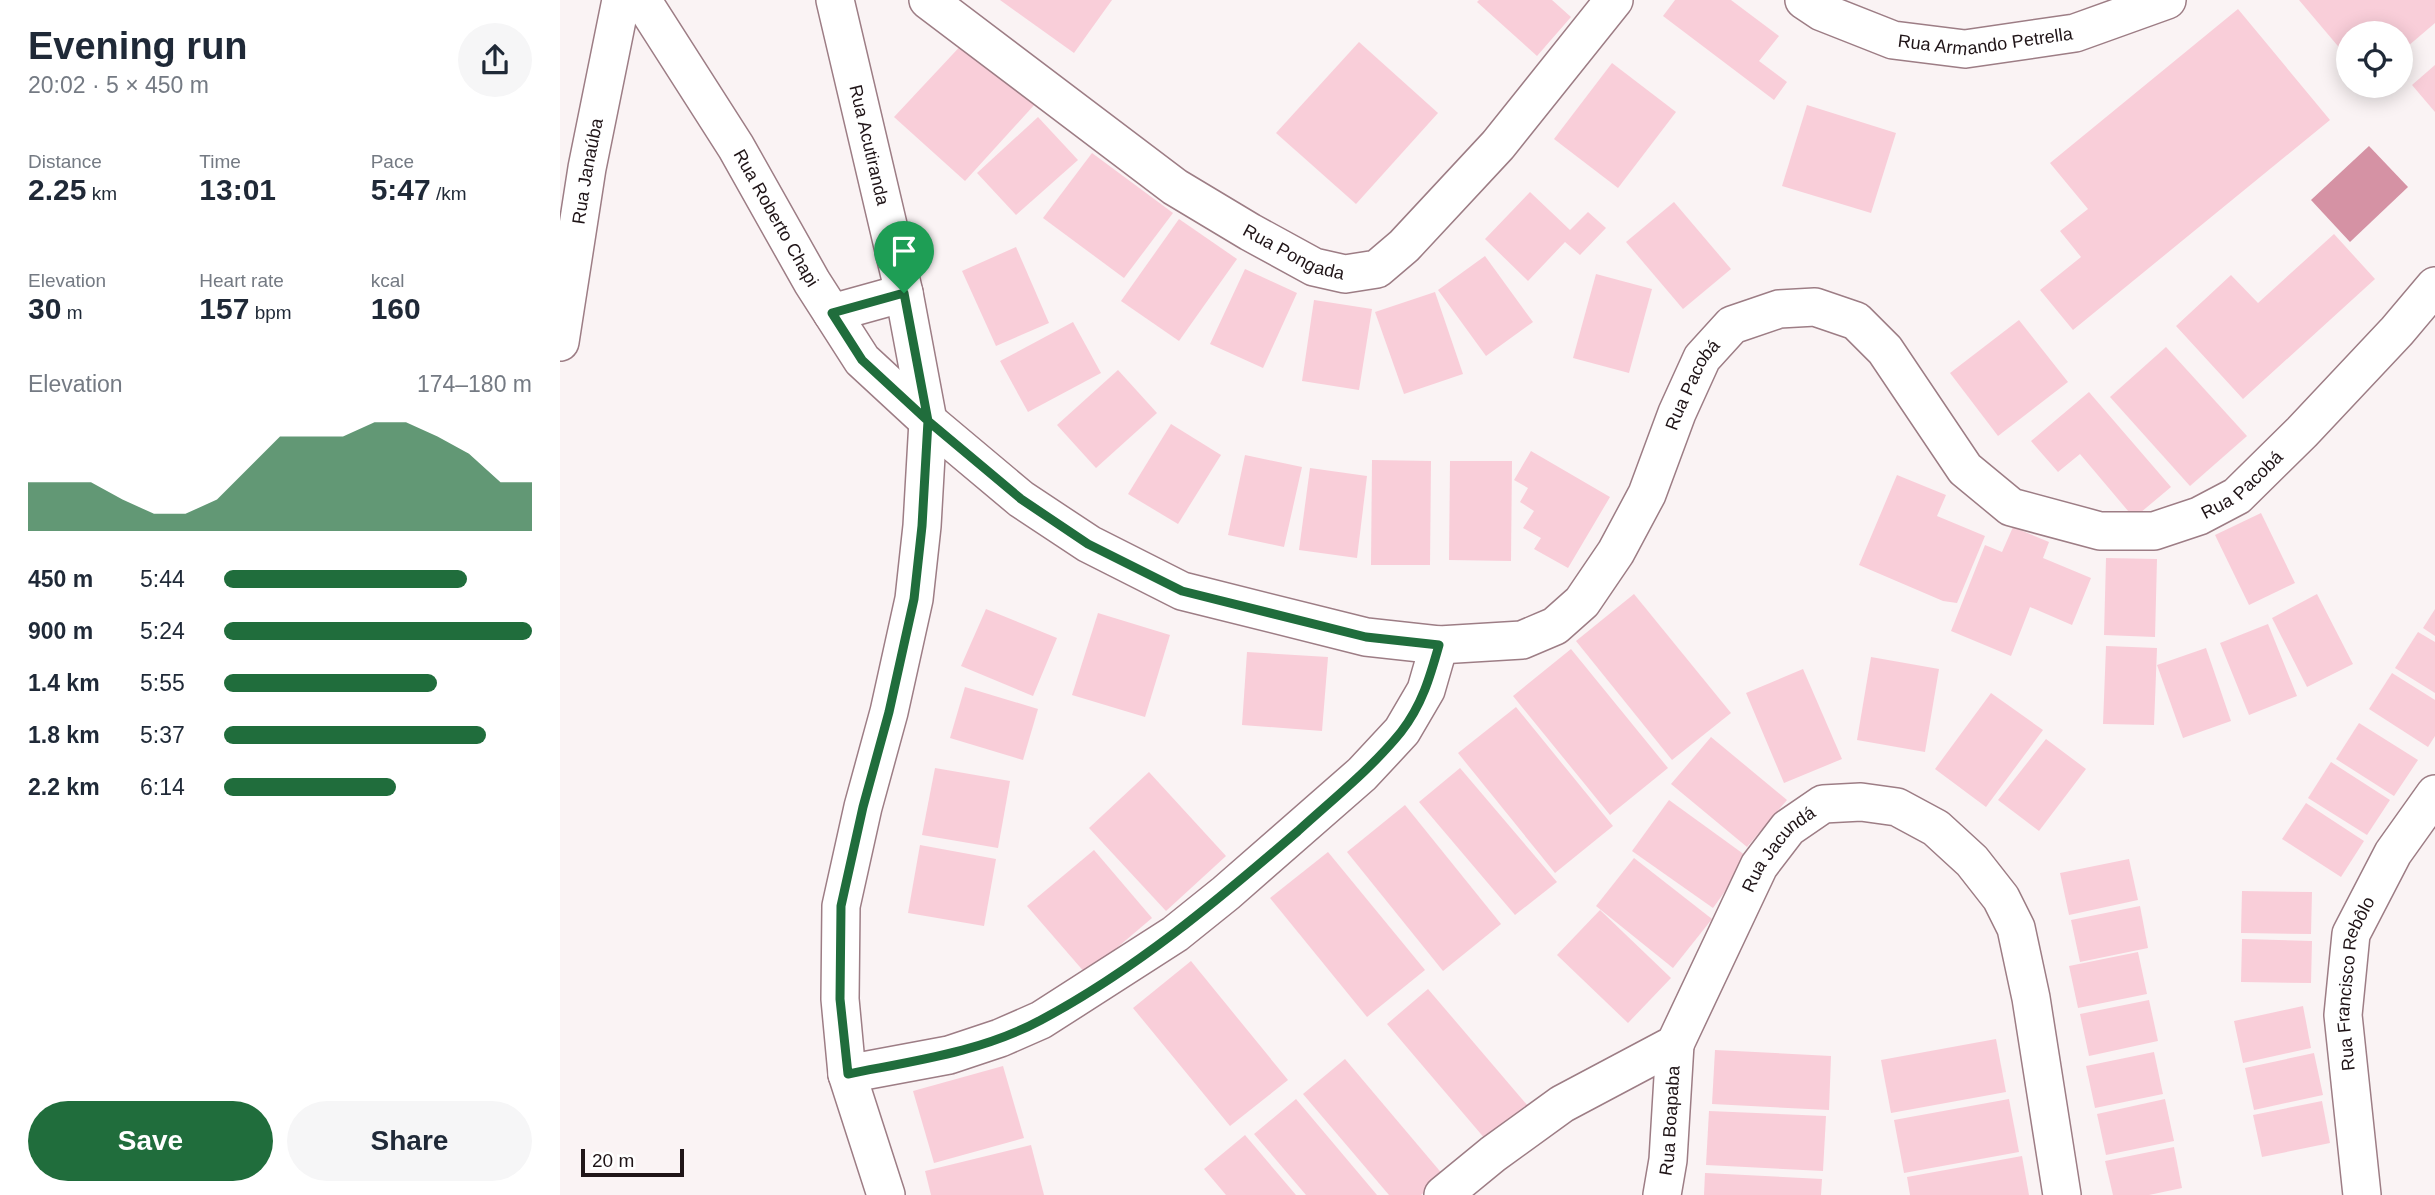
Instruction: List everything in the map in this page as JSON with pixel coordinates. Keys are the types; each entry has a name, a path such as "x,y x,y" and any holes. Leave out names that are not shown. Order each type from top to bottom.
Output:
{"street":[{"name":"Rua Janaúba","path":"560,342 587,168 621,0"},
{"name":"Rua Roberto Chapi","path":"642,0 736,147 812,282 862,360 928,421"},
{"name":"Rua Acutiranda","path":"835,0 904,293 928,421 922,526 914,599 841,906 840,999 848,1074 886,1195"},
{"name":"Rua Pongada","path":"928,0 1175,187 1250,233 1314,267 1345,274 1377,269 1404,246 1499,145 1614,0"},
{"name":"Rua Armando Petrella","path":"1804,0 1822,12 1893,40 1965,49 2075,33 2167,0"},
{"name":"Rua Pacobá","path":"928,421 1021,499 1088,544 1182,591 1366,637 1439,645 1522,640 1555,626 1582,602 1616,552 1647,494 1677,413 1702,358 1732,325 1779,309 1815,307 1856,321 1885,350 1965,469 2011,507 2100,531 2154,531 2199,516 2237,496 2302,432 2397,331 2435,286"},
{"path":"832,313 904,293"},
{"path":"848,1074 949,1055 1000,1038 1041,1020 1175,934 1236,885 1362,774 1402,731 1426,691 1439,645"},
{"name":"Rua Francisco Rebôlo","path":"2361,1195 2343,1014 2351,934 2393,853 2435,794"},
{"name":"Rua Jacundá","path":"1675,1044 1759,866 1788,828 1823,804 1861,802 1897,807 1936,828 1972,860 2001,898 2015,928 2031,999 2062,1195"},
{"path":"1443,1195 1493,1154 1562,1104 1675,1044"},
{"name":"Rua Boapaba","path":"1662,1195 1668,1160 1675,1044"}],"shaded area":[{"path":"2369,146 2408,187 2350,242 2311,200"}],"building":[{"path":"1000,0 1112,0 1074,53"},
{"path":"1552,0 1571,17 1537,56 1477,2"},
{"path":"1675,0 1731,0 1779,36 1759,61 1787,82 1774,100 1663,16"},
{"path":"2299,0 2435,0 2435,23 2413,42 2413,21 2336,21 2336,44"},
{"path":"2238,9 2330,120 2073,330 2040,290 2081,257 2060,231 2088,209 2050,163"},
{"path":"967,39 1036,103 965,181 894,117"},
{"path":"1359,42 1438,113 1356,204 1276,133"},
{"path":"1612,63 1676,112 1618,188 1554,139"},
{"path":"2435,65 2435,112 2413,86"},
{"path":"1807,105 1896,133 1871,213 1782,186"},
{"path":"1038,117 1078,160 1016,215 977,173"},
{"path":"1092,153 1173,213 1124,278 1043,218"},
{"path":"1530,192 1570,230 1588,212 1606,228 1580,255 1565,242 1528,281 1485,239"},
{"path":"1674,202 1731,269 1683,309 1626,242"},
{"path":"1179,219 1237,259 1179,341 1121,301"},
{"path":"2334,234 2375,279 2243,399 2176,326 2231,275 2258,303"},
{"path":"1016,247 1049,323 996,346 962,271"},
{"path":"1485,256 1533,322 1486,356 1438,290"},
{"path":"1245,269 1297,293 1263,368 1210,344"},
{"path":"1596,274 1652,289 1629,373 1573,358"},
{"path":"1435,292 1463,374 1404,394 1375,312"},
{"path":"1314,300 1372,309 1359,390 1302,381"},
{"path":"2019,320 2068,382 1998,436 1950,373"},
{"path":"1073,322 1101,373 1028,412 1000,361"},
{"path":"2166,347 2247,436 2190,486 2110,397"},
{"path":"1118,370 1157,413 1096,468 1057,425"},
{"path":"2089,392 2171,487 2134,518 2080,454 2058,472 2031,441"},
{"path":"1171,424 1221,455 1178,524 1128,494"},
{"path":"1531,451 1610,497 1568,568 1534,549 1541,538 1523,528 1534,511 1520,502 1528,488 1514,480"},
{"path":"1245,455 1302,467 1284,547 1228,535"},
{"path":"1372,460 1431,461 1430,565 1371,565"},
{"path":"1450,461 1512,461 1511,561 1449,560"},
{"path":"1310,468 1367,476 1357,558 1299,550"},
{"path":"1897,475 1946,495 1937,516 1985,536 1957,603 1943,601 1859,565"},
{"path":"2261,513 2295,583 2249,605 2215,535"},
{"path":"2013,527 2049,542 2043,558 2091,578 2072,625 2030,607 2011,656 1951,631 1985,545 2002,552"},
{"path":"2106,558 2157,559 2155,637 2104,635"},
{"path":"1634,594 1731,713 1672,760 1576,641"},
{"path":"2317,594 2353,664 2307,687 2272,618"},
{"path":"986,609 1057,638 1033,696 961,666"},
{"path":"2435,609 2435,636 2423,628"},
{"path":"1098,613 1170,635 1145,717 1072,695"},
{"path":"2268,624 2297,696 2249,715 2220,643"},
{"path":"2418,632 2435,642 2435,693 2395,668"},
{"path":"2106,646 2157,648 2154,725 2103,724"},
{"path":"2206,648 2231,721 2183,738 2157,665"},
{"path":"1571,649 1668,768 1610,815 1513,696"},
{"path":"1247,652 1328,657 1322,731 1242,725"},
{"path":"1871,657 1939,669 1925,752 1857,740"},
{"path":"1803,669 1842,759 1784,783 1746,693"},
{"path":"2392,673 2435,700 2435,736 2428,747 2369,709"},
{"path":"965,687 1038,709 1023,760 950,738"},
{"path":"1991,693 2043,730 1986,807 1935,769"},
{"path":"1516,707 1613,826 1555,873 1458,753"},
{"path":"2359,723 2418,760 2394,796 2336,759"},
{"path":"1711,737 1787,800 1747,847 1671,784"},
{"path":"2046,739 2086,769 2039,831 1998,800"},
{"path":"2331,762 2390,800 2367,835 2308,798"},
{"path":"935,768 1010,781 998,848 922,835"},
{"path":"1460,768 1557,882 1515,915 1419,802"},
{"path":"1149,772 1226,856 1166,911 1089,828"},
{"path":"1669,800 1749,858 1713,908 1632,851"},
{"path":"2306,803 2364,841 2341,877 2282,839"},
{"path":"1405,805 1501,924 1443,971 1347,852"},
{"path":"920,845 996,859 984,926 908,913"},
{"path":"1094,850 1152,918 1086,974 1027,906"},
{"path":"1328,852 1425,970 1367,1017 1270,898"},
{"path":"1634,858 1712,919 1673,968 1596,906"},
{"path":"2129,859 2138,900 2069,915 2060,873"},
{"path":"2242,891 2312,892 2311,934 2241,933"},
{"path":"2140,906 2148,948 2080,962 2071,920"},
{"path":"1600,910 1671,978 1628,1023 1557,955"},
{"path":"2242,939 2312,941 2311,983 2241,982"},
{"path":"2138,952 2147,994 2078,1008 2069,966"},
{"path":"1191,961 1288,1080 1230,1126 1133,1008"},
{"path":"1428,989 1528,1106 1486,1140 1387,1024"},
{"path":"2149,1000 2158,1041 2089,1056 2080,1014"},
{"path":"2303,1006 2311,1048 2243,1063 2234,1021"},
{"path":"1996,1039 2006,1092 1891,1113 1881,1060"},
{"path":"1715,1050 1831,1056 1829,1110 1712,1104"},
{"path":"2154,1052 2163,1094 2095,1108 2086,1066"},
{"path":"2314,1053 2323,1095 2254,1110 2245,1068"},
{"path":"1345,1059 1444,1176 1421,1195 1389,1195 1303,1094"},
{"path":"1003,1066 1024,1138 934,1163 913,1091"},
{"path":"1296,1099 1377,1195 1306,1195 1254,1134"},
{"path":"2009,1099 2019,1152 1904,1173 1894,1120"},
{"path":"2165,1099 2174,1141 2106,1155 2097,1114"},
{"path":"2322,1101 2330,1143 2262,1157 2253,1115"},
{"path":"1709,1111 1826,1116 1823,1171 1706,1165"},
{"path":"1245,1135 1296,1195 1226,1195 1204,1169"},
{"path":"1031,1145 1044,1195 931,1195 925,1171"},
{"path":"2174,1147 2182,1188 2149,1195 2113,1195 2105,1161"},
{"path":"2022,1156 2029,1195 1910,1195 1907,1177"},
{"path":"1705,1173 1822,1179 1821,1195 1704,1195"}],"route":[{"path":"904,293 832,313 862,360 928,421 1021,499 1088,544 1182,591 1366,637 1439,645 1426,691 1402,731 1362,774 1175,934 1041,1020 1000,1038 949,1055 848,1074 840,999 841,906 914,599 922,526 928,421 915,339 904,293"}]}
